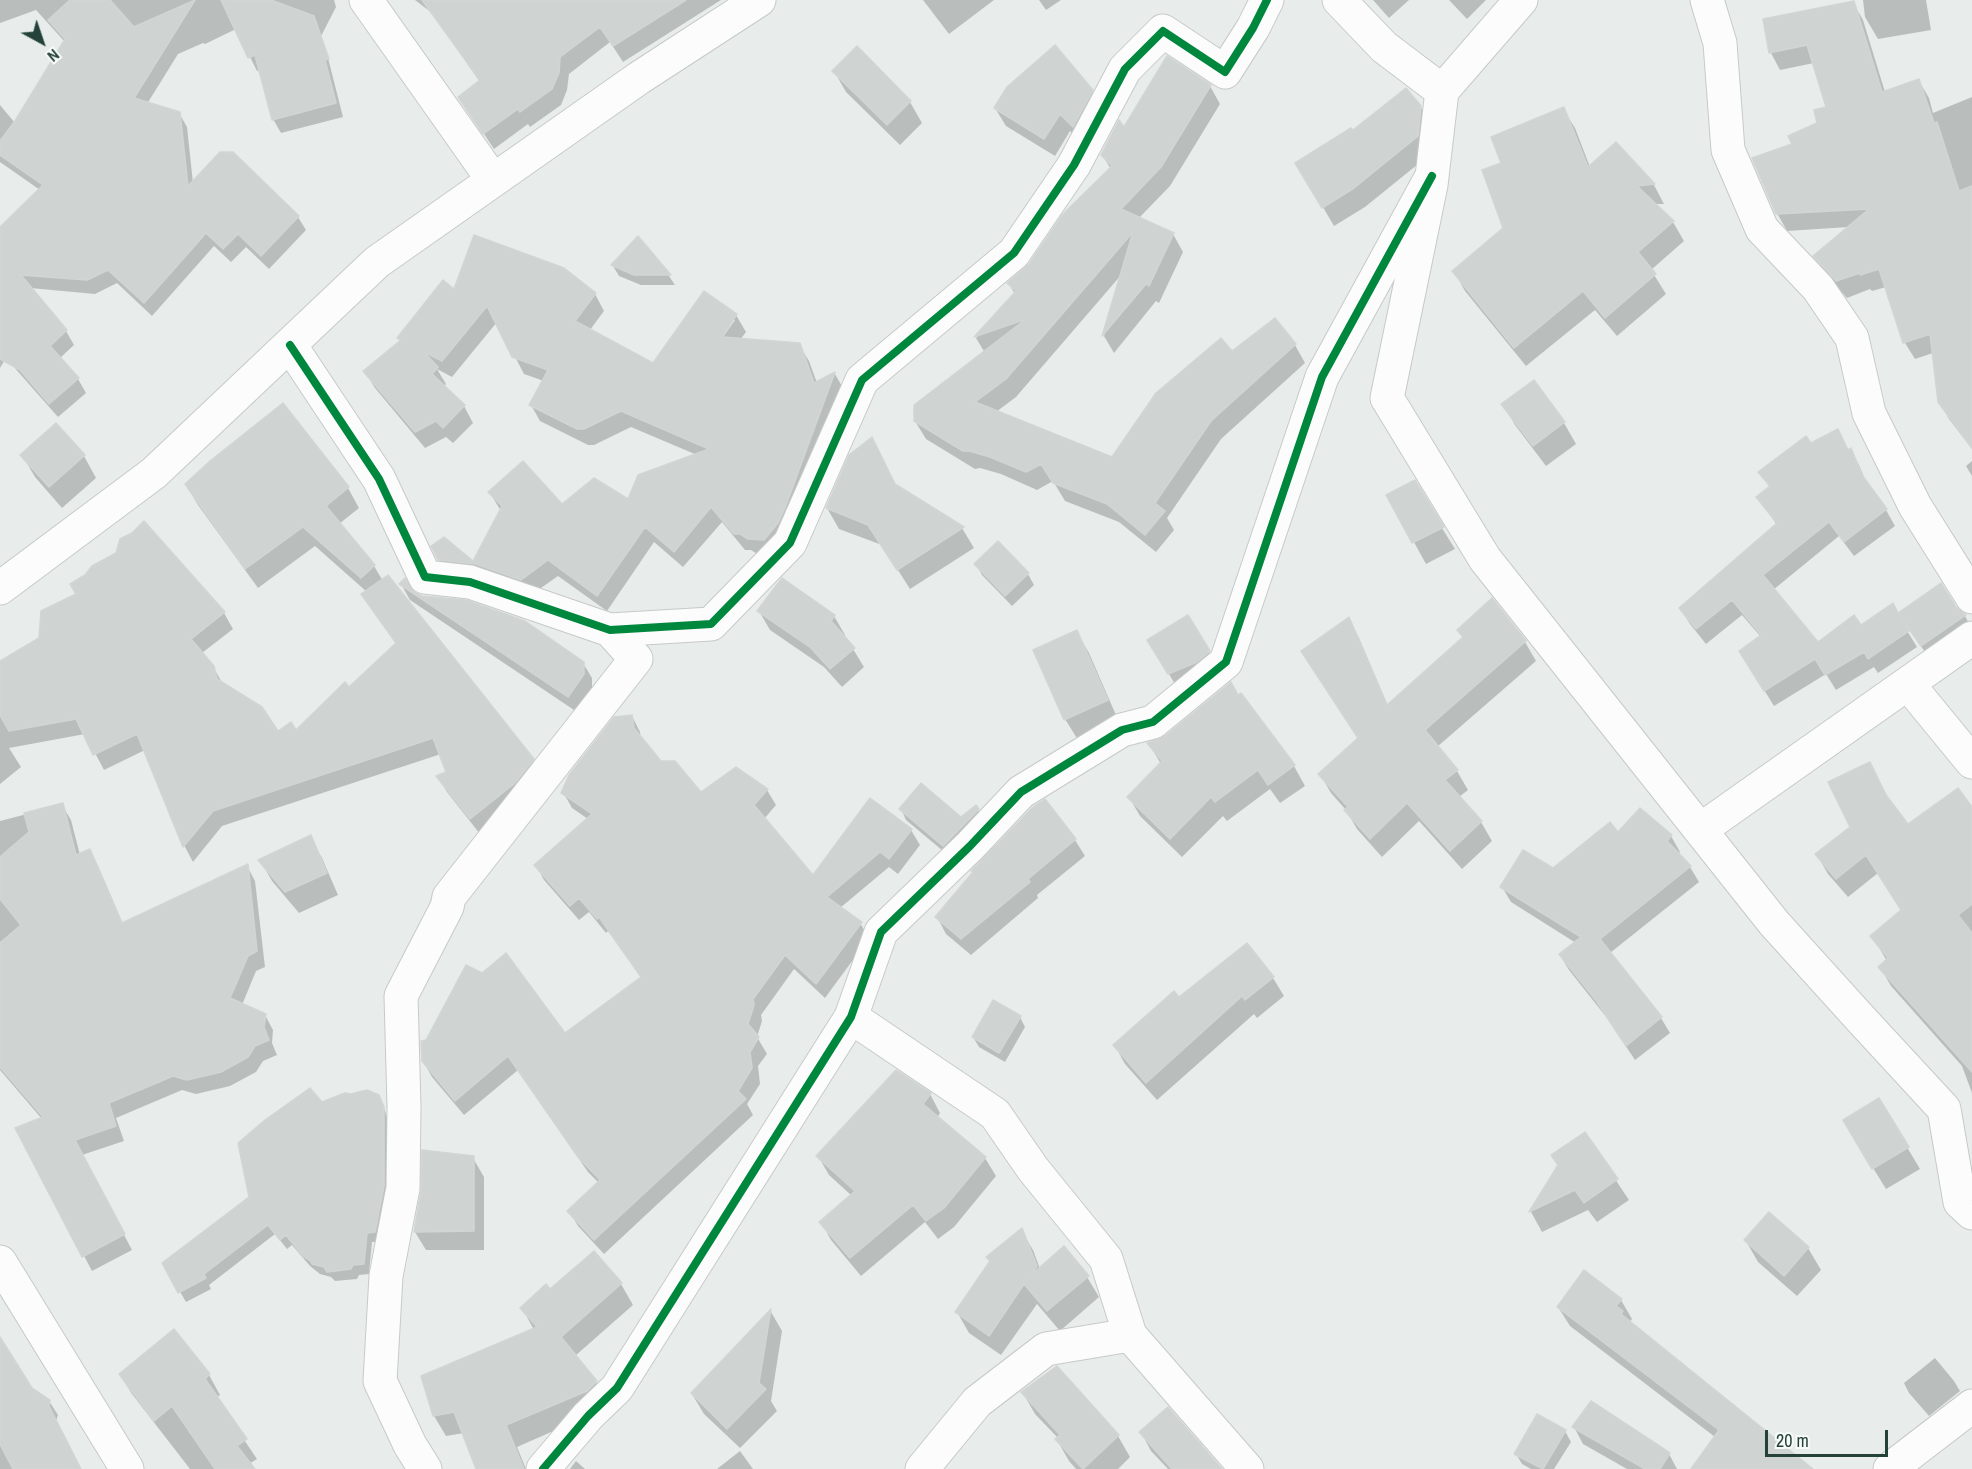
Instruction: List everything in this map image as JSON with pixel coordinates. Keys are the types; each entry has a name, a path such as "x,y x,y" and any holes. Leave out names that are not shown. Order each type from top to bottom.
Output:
{"street":[{"path":"366,0 493,180"},
{"path":"0,588 154,473 377,262 639,78 759,0"},
{"path":"290,345 379,479 425,577 470,582 610,630 711,624 790,543 862,380 1014,253 1074,165 1125,69 1163,31 1225,72 1253,28 1267,0"},
{"path":"1339,0 1384,47 1442,91"},
{"path":"1521,0 1442,91 1432,176 1387,398 1485,559 1774,923 1944,1109 1960,1202 1972,1213"},
{"path":"1707,0 1720,43 1728,150 1762,229 1818,288 1852,338 1869,413 1915,506 1972,597"},
{"path":"543,1469 588,1416 617,1388 851,1017 881,932 970,846 1021,792 1122,730 1153,722 1226,662 1322,377 1432,176"},
{"path":"425,1469 410,1445 380,1381 386,1276 404,1188 401,996 447,907 449,897 636,659 610,630"},
{"path":"1700,830 1972,638"},
{"path":"1908,684 1972,762"},
{"path":"851,1017 995,1114 1033,1168 1106,1259 1130,1335 1247,1469"},
{"path":"0,1262 127,1469"},
{"path":"922,1469 977,1402 1046,1349 1130,1335"},
{"path":"1890,1469 1972,1406"}],"building":[{"path":"70,0 110,0 134,27 195,0 134,98 180,112 188,186 220,152 233,152 299,216 261,256 238,234 223,249 206,233 144,303 108,270 87,280 21,275 67,330 50,346 79,378 49,404 20,370 0,359 0,227 43,185 0,155 0,141 15,121 65,39 48,20"},
{"path":"221,0 271,0 314,16 329,59 325,60 336,103 272,120 255,55 248,58"},
{"path":"422,0 686,0 613,46 600,27 560,57 559,73 552,89 520,112 518,109 483,134 458,97 480,80"},
{"path":"1854,1 1882,92 1919,79 1934,123 1937,122 1959,191 1972,186 1972,448 1938,402 1930,334 1903,343 1879,269 1836,281 1813,256 1869,209 1776,214 1752,158 1792,144 1788,136 1817,123 1814,110 1826,107 1807,45 1769,53 1763,19"},
{"path":"1055,45 1093,90 1073,127 1060,114 1044,139 994,108 1007,87"},
{"path":"857,46 911,101 887,125 832,71"},
{"path":"1167,56 1211,85 1161,167 1121,209 1174,233 1149,286 1146,284 1102,336 1133,232 1006,379 975,402 1112,457 1156,393 1221,338 1232,351 1275,318 1296,344 1211,421 1155,503 1165,511 1145,535 1107,504 1053,483 1041,464 1026,472 990,457 963,451 914,421 914,405 1026,319 974,337 1016,291 1007,283 1029,264 1063,214 1112,166 1101,155 1119,120 1124,127"},
{"path":"1406,88 1421,106 1418,136 1354,188 1322,208 1295,163 1351,128 1353,130"},
{"path":"1564,107 1588,167 1616,142 1655,184 1637,186 1674,221 1638,252 1656,274 1605,318 1583,291 1514,348 1452,271 1503,228 1482,170 1501,163 1491,137"},
{"path":"474,235 564,268 596,293 575,321 653,363 704,291 737,314 722,337 800,343 814,383 835,372 785,508 778,523 764,540 748,539 740,534 734,534 711,507 674,552 645,527 597,596 548,560 521,580 476,564 438,560 431,546 444,537 473,561 502,506 488,492 523,461 562,504 594,478 628,499 638,475 709,449 621,411 584,429 577,429 529,405 548,370 512,357 487,306 442,361 424,352 438,367 432,374 465,405 443,428 436,421 415,432 363,371 401,340 397,338 443,280 454,289"},
{"path":"638,236 671,275 634,275 611,265"},
{"path":"1534,380 1565,422 1533,446 1501,404"},
{"path":"283,403 349,487 326,506 375,565 361,578 303,527 245,569 185,484 210,461"},
{"path":"56,423 85,455 49,487 20,455"},
{"path":"1838,429 1848,450 1851,448 1862,475 1887,509 1844,542 1829,522 1763,575 1818,642 1854,615 1861,625 1893,603 1898,613 1941,583 1956,607 1966,615 1921,646 1900,616 1909,631 1868,659 1864,652 1825,675 1815,659 1764,691 1739,651 1761,635 1732,600 1696,629 1679,608 1777,523 1756,497 1770,486 1758,472 1806,436 1811,443"},
{"path":"872,437 895,484 964,527 897,570 868,525 826,508 849,455"},
{"path":"1415,480 1444,527 1412,543 1386,495"},
{"path":"144,521 225,612 191,639 214,666 217,679 262,707 278,731 291,722 296,730 345,682 349,687 396,643 361,594 388,575 534,759 515,783 470,819 436,776 446,772 433,738 213,811 183,847 137,734 93,755 76,719 9,731 0,715 0,661 39,638 41,611 76,594 70,584 85,575 92,566 116,553 120,539 132,533"},
{"path":"998,541 1029,573 1005,596 974,564"},
{"path":"405,578 414,592 422,596 466,600 525,621 584,662 584,674 568,697 399,584"},
{"path":"782,578 835,615 831,621 855,648 830,669 811,648 757,611"},
{"path":"1492,598 1526,641 1425,730 1458,770 1445,780 1482,821 1450,851 1407,803 1370,839 1344,810 1348,807 1318,774 1358,738 1301,651 1349,617 1387,705 1463,637 1457,630"},
{"path":"1188,615 1210,651 1197,662 1168,674 1147,640"},
{"path":"1077,630 1108,700 1064,720 1033,650"},
{"path":"1231,682 1238,695 1241,693 1295,765 1268,785 1258,770 1215,802 1211,797 1170,839 1127,797 1162,761 1147,743 1165,736"},
{"path":"632,715 634,728 661,761 675,761 701,792 736,767 768,789 754,805 813,875 870,798 912,829 889,859 880,852 827,897 862,922 816,984 785,955 753,999 754,1005 748,1024 759,1037 750,1052 752,1068 738,1091 746,1099 594,1240 567,1211 600,1180 578,1157 508,1056 455,1101 422,1061 421,1041 426,1040 466,965 482,973 506,953 565,1033 641,977 599,917 597,919 579,898 570,906 534,865 592,814 561,793 569,775 614,717"},
{"path":"1870,762 1886,795 1908,824 1958,788 1972,807 1972,904 1958,915 1972,933 1972,1072 1878,967 1888,958 1870,936 1901,910 1866,855 1836,879 1815,854 1850,827 1828,782"},
{"path":"921,783 961,817 976,805 979,809 943,846 899,809"},
{"path":"1045,799 1076,839 1028,879 1030,882 961,939 935,917 973,872 971,871 1033,807"},
{"path":"63,803 76,855 90,849 122,923 248,864 257,951 248,956 230,998 266,1014 264,1027 269,1040 255,1046 248,1057 221,1072 187,1080 173,1076 109,1103 116,1126 75,1140 125,1234 82,1257 15,1128 43,1117 0,1067 0,943 21,925 0,899 0,857 29,832 24,813"},
{"path":"1640,808 1672,835 1667,841 1691,866 1600,939 1662,1017 1626,1046 1597,1002 1559,954 1581,937 1500,887 1523,850 1553,868 1610,822 1618,832"},
{"path":"311,835 327,873 285,892 258,860"},
{"path":"1247,943 1274,977 1245,1000 1242,996 1146,1083 1113,1045 1174,991 1179,997"},
{"path":"993,1000 1021,1016 999,1053 972,1037"},
{"path":"896,1070 931,1093 923,1104 986,1157 944,1208 926,1221 913,1205 850,1258 819,1222 855,1191 816,1156"},
{"path":"310,1088 322,1102 345,1093 351,1094 367,1090 379,1095 384,1107 384,1186 375,1232 367,1233 364,1264 353,1265 351,1269 327,1272 324,1267 312,1264 303,1256 286,1235 280,1240 268,1225 204,1274 206,1278 178,1293 162,1263 249,1197 238,1143 265,1120"},
{"path":"1879,1098 1909,1147 1872,1169 1843,1120"},
{"path":"1585,1132 1618,1179 1584,1203 1575,1190 1529,1212 1558,1165 1551,1155"},
{"path":"422,1150 474,1156 474,1231 414,1232 421,1191"},
{"path":"1769,1212 1809,1247 1784,1276 1744,1240"},
{"path":"1022,1228 1037,1266 1031,1275 1064,1246 1089,1276 1047,1311 1024,1284 989,1336 955,1312 990,1261 986,1257"},
{"path":"594,1251 622,1283 561,1337 597,1381 587,1391 506,1425 524,1469 476,1469 454,1412 433,1416 421,1376 537,1327 520,1308 546,1284 550,1289"},
{"path":"1584,1270 1622,1299 1616,1306 1623,1311 1621,1314 1813,1469 1691,1469 1719,1430 1557,1307"},
{"path":"771,1309 759,1383 766,1389 727,1429 691,1393"},
{"path":"174,1329 210,1374 205,1379 247,1439 237,1446 255,1469 215,1469 172,1406 154,1421 119,1374"},
{"path":"0,1337 32,1388 50,1400 49,1406 81,1469 13,1469 0,1444"},
{"path":"1057,1366 1119,1435 1083,1469 1055,1439 1060,1435 1021,1392"},
{"path":"1591,1401 1670,1453 1660,1469 1645,1469 1572,1427"},
{"path":"1168,1407 1222,1469 1172,1469 1139,1432"},
{"path":"1537,1414 1566,1430 1543,1469 1514,1454"}],"cycle path":[{"path":"290,345 379,479 425,577 470,582 610,630 711,624 790,543 862,380 1014,253 1074,165 1125,69 1163,31 1225,72 1253,28 1267,0"},
{"path":"543,1469 588,1416 617,1388 851,1017 881,932 970,846 1021,792 1122,730 1153,722 1226,662 1322,377 1432,176"}]}
